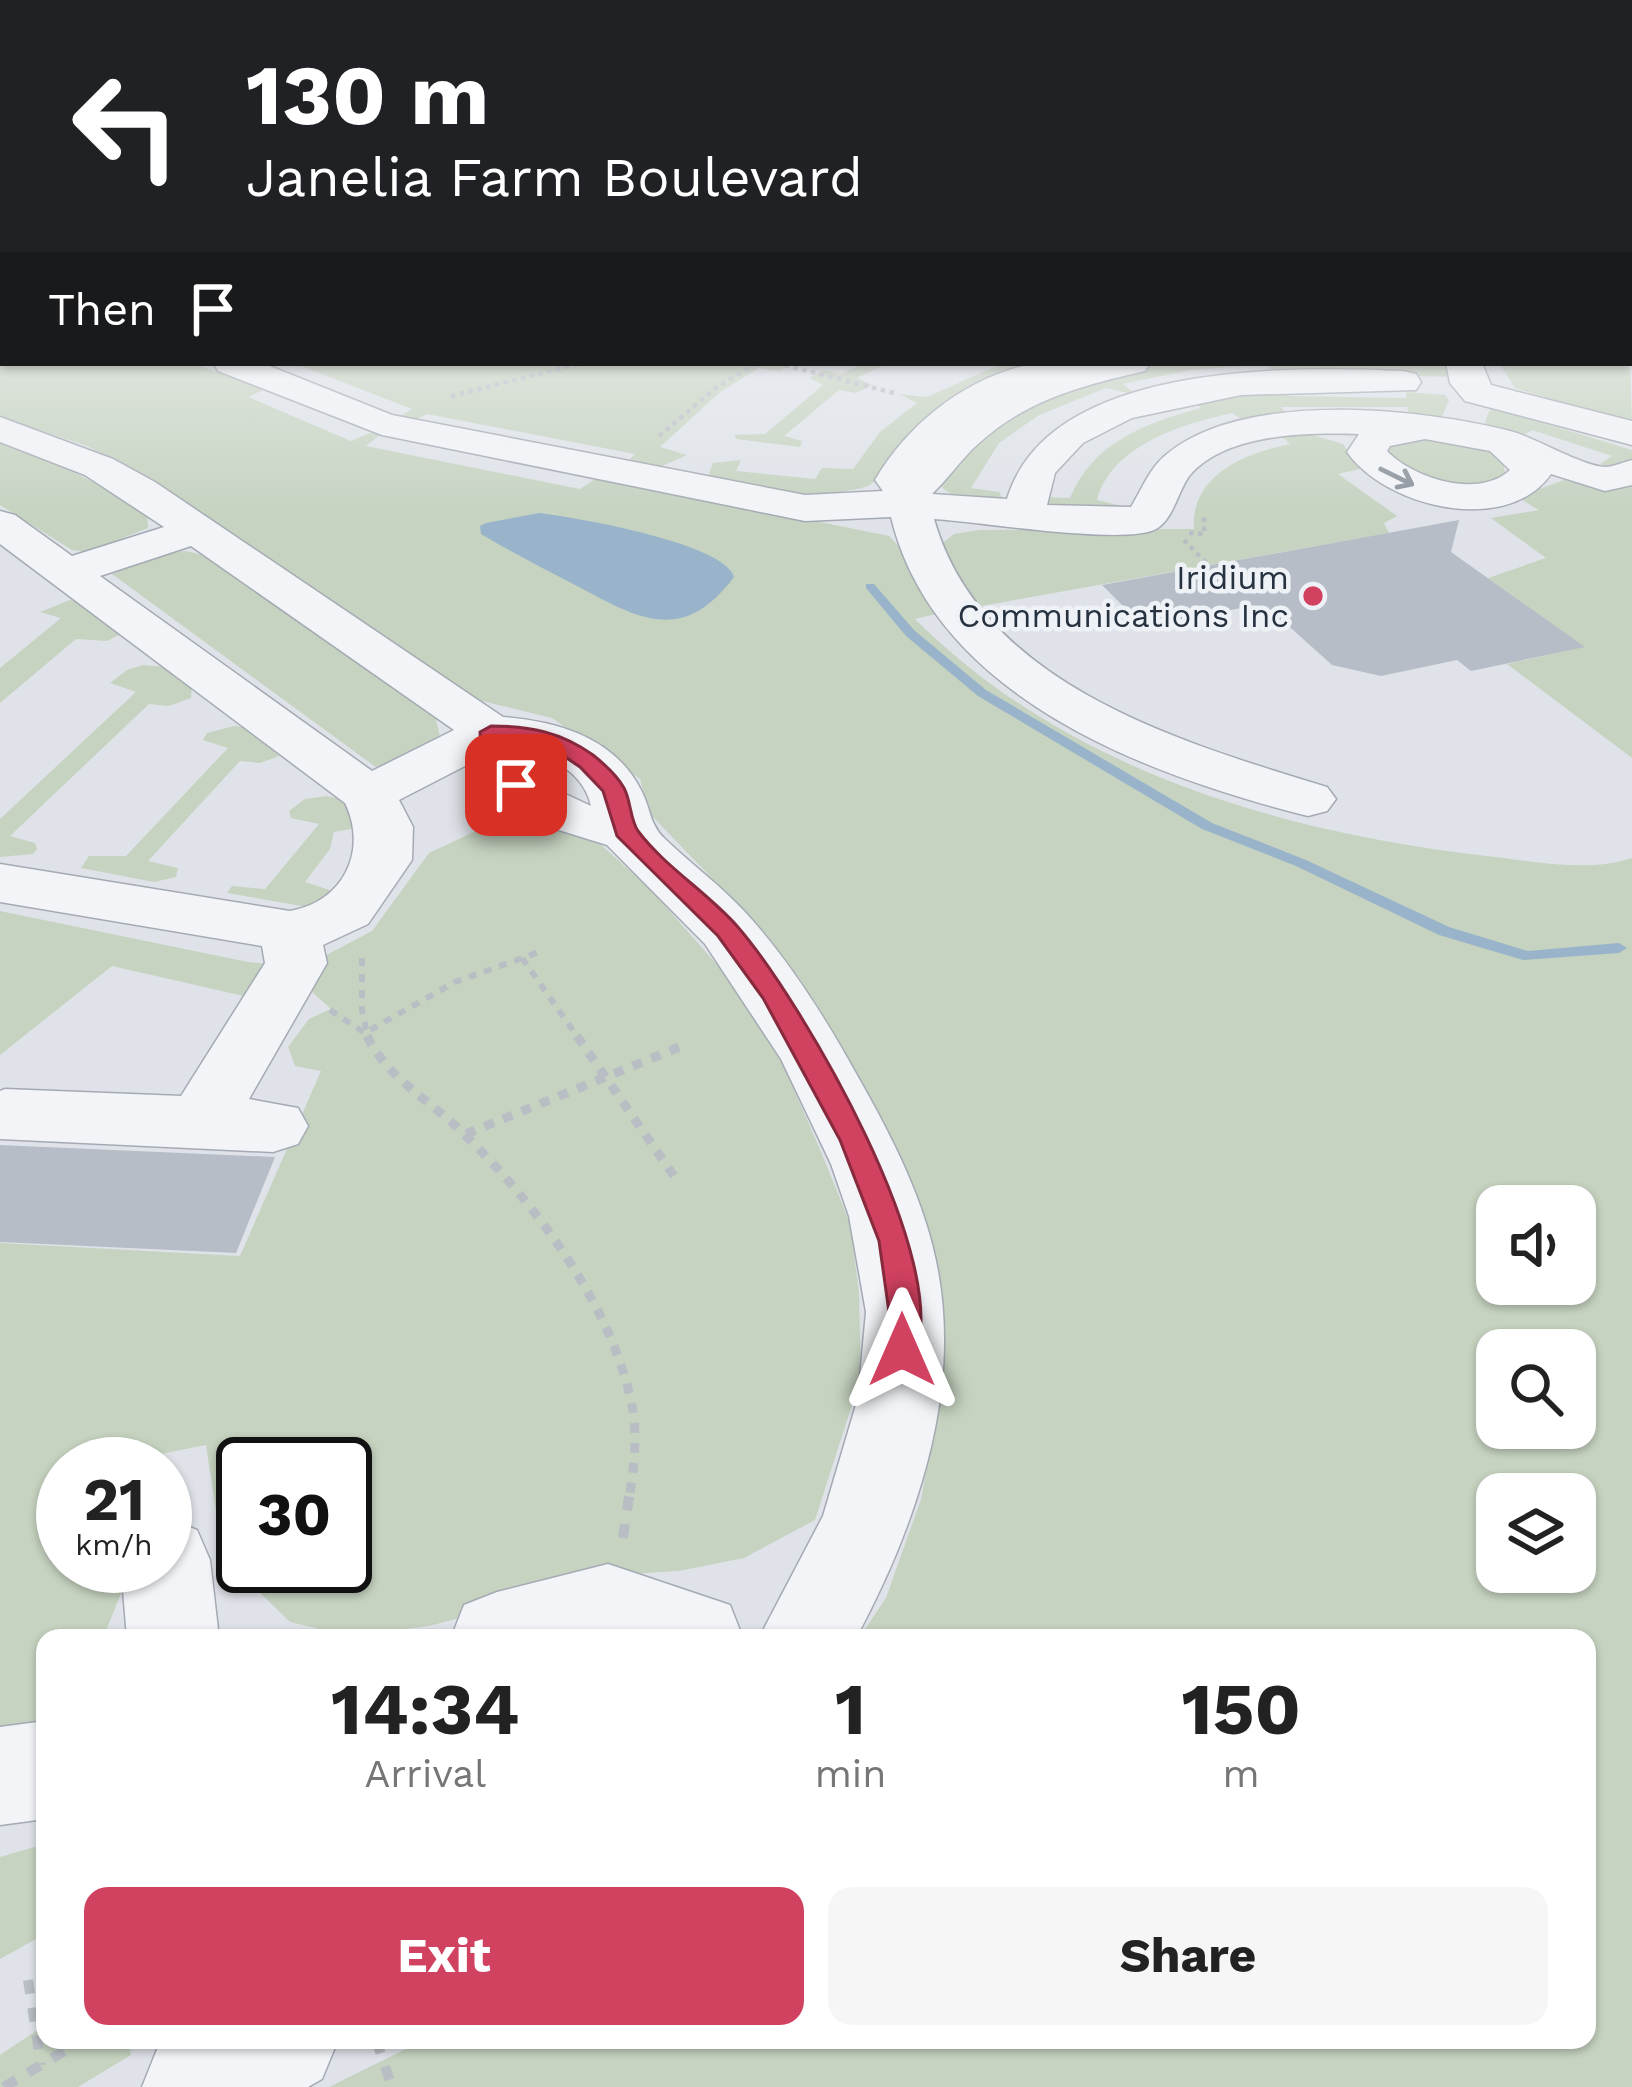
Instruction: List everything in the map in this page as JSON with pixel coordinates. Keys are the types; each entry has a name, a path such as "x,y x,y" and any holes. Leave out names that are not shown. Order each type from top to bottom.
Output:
{"street":[{"path":"238,366 382,424 815,508 840,518 908,507 994,525 1016,517 1146,518 1165,478 1210,444 1240,435 1330,423 1447,430 1502,441 1605,479 1632,472"},
{"path":"1067,366 998,390 946,420 902,466 895,480 935,586 1024,675 1198,765 1309,800"},
{"path":"908,507 949,449 989,415 1044,388 1121,366"},
{"path":"1016,517 1030,481 1064,442 1118,412 1176,393 1236,382 1478,373 1632,433"},
{"path":"1447,430 1478,373"},
{"path":"0,428 99,467 491,732"},
{"path":"1447,430 1390,431 1376,437 1367,452 1389,476 1414,485 1492,494 1526,482 1531,473 1528,461 1502,441"},
{"path":"680,483 710,447"},
{"path":"0,524 368,794 385,826 383,860 347,910 304,929 0,883"},
{"path":"70,571 197,530"},
{"path":"368,794 491,732"},
{"path":"491,732 493,764 538,802 558,816 625,831 727,931 774,994 826,1082 868,1169 894,1241 905,1312 886,1450 864,1528 810,1629"},
{"path":"201,1123 296,963 304,929"},
{"path":"5,1115 273,1126"},
{"path":"168,1593 172,1629"},
{"path":"531,1629 608,1609 669,1629"},
{"path":"0,1776 36,1771"},
{"path":"199,2087 268,2049"}],"path":[{"path":"441,401 472,388 570,366"},
{"path":"788,366 898,394"},
{"path":"1181,533 1209,566"},
{"path":"304,929 355,941 362,952 364,1033 376,1056 466,1134 522,1198 581,1285 624,1376 633,1411 635,1460 608,1609"},
{"path":"364,1033 454,982 542,951"},
{"path":"522,958 676,1179"},
{"path":"466,1134 682,1046"},
{"path":"28,1980 36,2032"},
{"path":"39,2049 41,2065"},
{"path":"4,2087 67,2049"},
{"path":"379,2049 392,2087"}],"green space":[{"path":"0,366 198,366 267,388 248,397 351,441 381,434 366,446 580,489 598,477 889,536 936,614 915,619 974,672 1039,716 1108,754 1180,785 1332,830 1541,863 1597,865 1632,858 1632,2087 329,2087 406,2049 1596,2049 1596,1629 865,1629 886,1598 921,1499 938,1409 909,1187 866,1091 802,987 731,898 649,813 640,779 552,718 478,700 145,475 87,446 0,417"},
{"path":"301,366 788,366 779,371 759,368 720,392 660,447 687,455 657,468 626,463 635,454 427,414 413,421 399,417 412,409"},
{"path":"858,366 882,366 857,378 872,385 856,393 839,390 784,436 802,441 800,447 736,439 734,435 765,434 823,385 809,378 824,370 841,374"},
{"path":"996,366 1048,366 868,486 787,494 744,488 709,474 713,463 741,460 736,471 815,479 822,468 853,469 880,432 917,403 899,394 927,397"},
{"path":"1136,366 1241,366 1123,384 1136,395 1106,388 1039,415 999,443 971,488 999,492 1003,499 958,496 938,482 979,428 1105,372"},
{"path":"1268,366 1450,366 1452,377 1274,372"},
{"path":"1501,366 1630,366 1632,424 1515,388"},
{"path":"1282,389 1289,396 1406,398 1407,392 1445,395 1449,401 1441,418 1409,414 1407,407 1281,407 1289,417 1244,421 1232,413 1212,418 1151,440 1117,465 1097,500 1126,507 1042,505 1043,497 1070,498 1092,462 1124,438 1201,408 1192,402"},
{"path":"1491,407 1632,450 1632,463 1614,468 1600,464 1612,456 1532,430 1521,437 1487,429 1484,425"},
{"path":"1303,432 1343,444 1360,469 1338,474 1397,516 1384,523 1389,533 976,607 939,546 954,534 980,530 1194,529 1195,510 1211,481 1256,453 1290,444 1280,435"},
{"path":"1423,437 1490,451 1503,461 1505,473 1475,486 1459,486 1429,478 1387,454 1392,445"},
{"path":"0,440 129,503 147,514 148,528 88,552 72,550 0,505"},
{"path":"1564,480 1605,490 1632,485 1632,758 1507,664 1583,647 1488,578 1546,558 1491,518 1539,510 1517,497"},
{"path":"165,553 203,555 436,719 440,737 393,768 377,768 112,574"},
{"path":"70,600 83,602 121,634 107,641 76,639 0,703 0,668 61,618 40,612"},
{"path":"143,665 167,667 192,685 191,698 169,706 149,704 10,836 35,843 33,854 0,857 0,819 136,692 110,683"},
{"path":"234,726 249,728 279,756 260,763 240,761 148,861 178,868 176,877 154,882 81,868 89,856 126,856 228,748 203,740 207,733"},
{"path":"305,799 347,800 356,828 334,832 330,849 305,882 336,892 313,908 227,893 232,886 265,889 319,824 291,818 289,811"},
{"path":"510,815 598,842 651,890 719,967 780,1058 850,1223 859,1293 861,1377 815,1520 744,1558 679,1571 630,1574 429,1626 320,1629 290,1622 260,1593 372,1593 372,1437 216,1437 216,1511 206,1445 192,1448 192,1437 36,1437 36,1593 121,1593 107,1629 36,1629 36,1722 0,1732 0,1243 240,1256 321,1071 295,1066 288,1047 309,1019 331,1009 311,991 317,960 372,931 429,853"},
{"path":"0,911 268,964 248,997 112,966 0,1055"},
{"path":"36,1847 36,1939 0,1959 0,1857"},
{"path":"36,2031 36,2049 130,2049 131,2055 78,2087 0,2087 0,2055"}],"water":[{"path":"539,513 678,543 705,553 734,577 697,612 660,620 641,616 481,534 480,526 486,523"}],"building":[{"name":"Iridium Communications Inc","path":"1459,520 1451,552 1585,647 1471,671 1457,660 1381,676 1332,665 1283,621 1266,624 1247,607 1143,626 1102,585"},
{"path":"0,1145 275,1157 236,1253 0,1242"}],"waterway":[{"path":"870,586 910,633 982,693 1207,826 1301,863 1444,931 1528,956 1619,948"}],"place":[{"name":"Iridium Communications Inc","path":"1313,596"}],"route":[{"path":"516,785 493,764 491,732 524,732 554,740 588,762 614,789 625,831 727,931 774,994 826,1082 868,1169 894,1241 905,1312 902,1350"}]}
